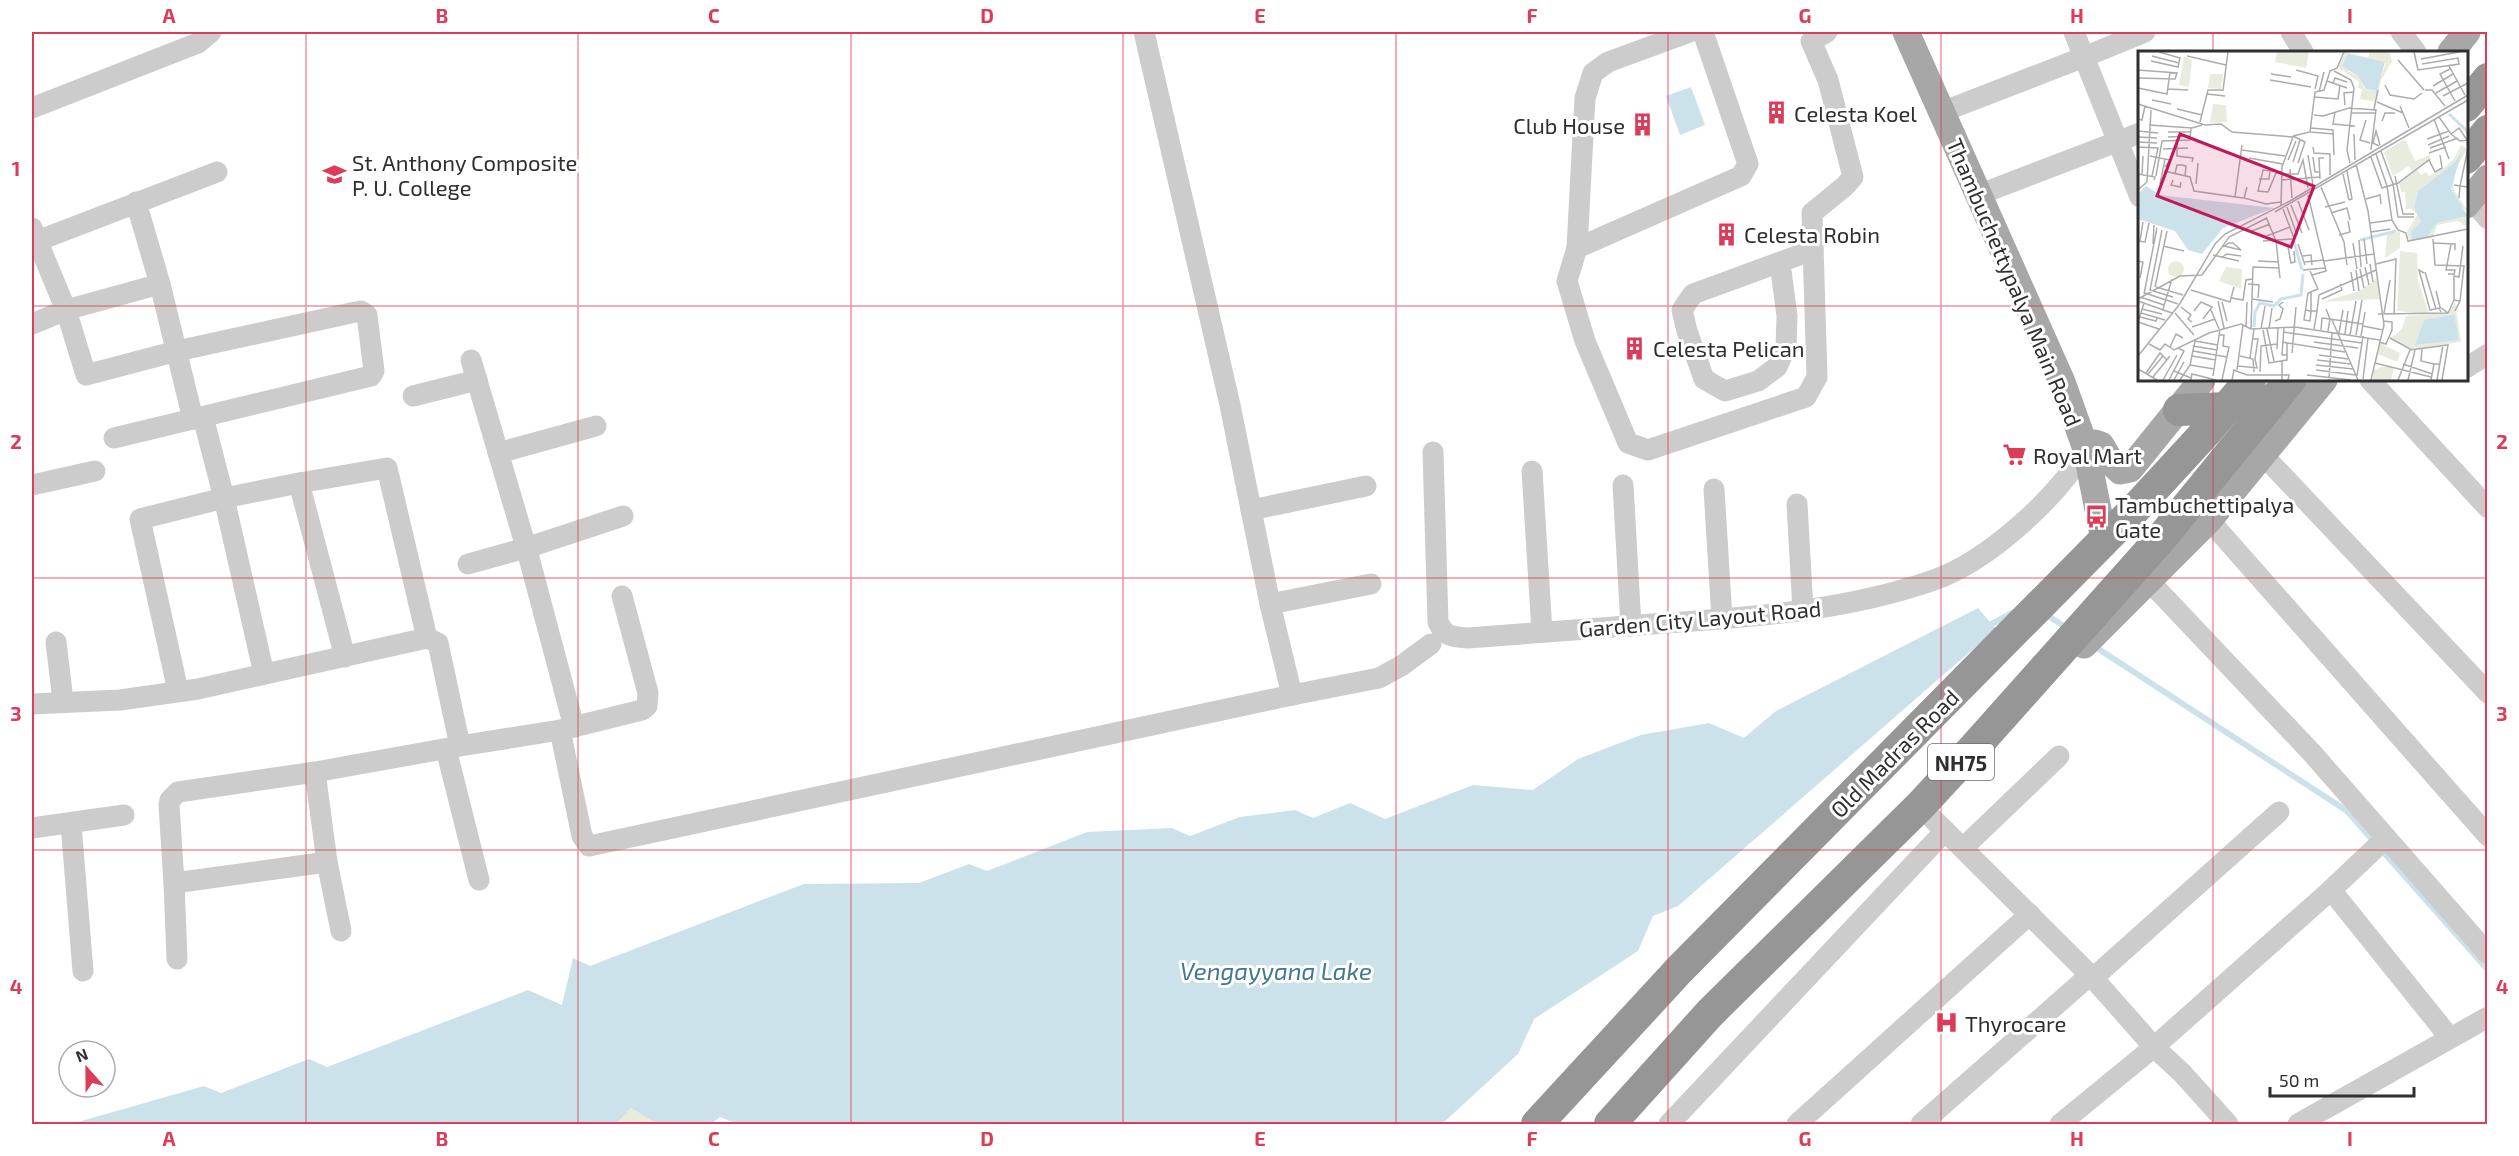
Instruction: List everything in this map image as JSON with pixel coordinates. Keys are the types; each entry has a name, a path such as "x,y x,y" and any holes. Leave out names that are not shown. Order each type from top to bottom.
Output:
{"highway":[{"path":"2468,103 2487,79"},
{"path":"2468,155 2487,131"},
{"name":"Old Madras Road","path":"1537,1125 1680,969 2104,540 2227,408 2249,381"},
{"name":"NH75","path":"1610,1125 1710,1013 1920,806 2163,536 2289,381"},
{"path":"2179,410 2227,408"}],"main road":[{"name":"Thambuchettypalya Main Road","path":"1906,32 2062,382 2086,449 2104,540"},
{"path":"2452,51 2467,32"},
{"path":"2086,449 2095,443 2101,444 2111,462 2120,471 2130,469 2201,381"},
{"path":"2043,671 2078,650 2209,520 2323,381"}],"street":[{"path":"32,108 198,42 211,32"},
{"path":"1144,32 1230,405 1270,604 1292,695"},
{"path":"1689,32 1608,62 1593,73 1586,98 1577,249 1567,281 1585,341 1628,443 1648,450 1806,397 1817,377 1812,213 1845,186 1852,177 1815,35"},
{"path":"1577,249 1741,176 1748,164 1703,32"},
{"path":"2074,32 2138,194"},
{"path":"1942,112 2145,32"},
{"path":"2290,32 2302,51"},
{"path":"2401,32 2415,51"},
{"path":"1978,195 2138,133"},
{"path":"114,438 371,376 374,371 367,315 361,311 177,351 86,375 66,310 33,237 217,172"},
{"path":"136,202 177,351 224,498 264,674"},
{"path":"1780,262 1787,316 1786,347 1777,368 1758,381 1725,391 1704,379 1687,332 1682,310 1693,294 1780,262 1814,250"},
{"path":"32,324 66,310 160,284"},
{"path":"2468,367 2487,354"},
{"path":"413,396 474,370 526,548 567,728 582,836 589,846 1379,678 1401,666 1431,644"},
{"path":"2371,381 2487,508"},
{"path":"1742,386 1753,415"},
{"path":"498,453 596,426"},
{"name":"Garden City Layout Road","path":"1433,452 1438,622 1443,632 1450,637 1468,638 1722,619 1803,610 1847,604 1935,579 1964,565 1997,542 2044,503 2074,469 2086,449"},
{"path":"2263,455 2487,693"},
{"path":"178,691 140,519 224,498 387,468 427,638"},
{"path":"32,485 95,471"},
{"path":"1532,471 1542,632"},
{"path":"299,483 345,657"},
{"path":"1623,485 1631,626"},
{"path":"1251,510 1366,486"},
{"path":"1714,489 1722,619"},
{"path":"1797,504 1803,610"},
{"path":"468,564 624,516"},
{"path":"2209,520 2487,836"},
{"path":"2149,581 2312,753 2380,843 2487,954"},
{"path":"1270,604 1371,584"},
{"path":"177,959 169,805 170,800 178,792 315,772 567,728 642,710 647,706 648,693 622,596"},
{"path":"32,704 120,700 178,691 427,638 438,643 453,748 479,880"},
{"path":"56,642 63,701"},
{"path":"1963,848 2059,756"},
{"path":"315,772 327,862 341,931"},
{"path":"1920,806 2092,977 2228,1125"},
{"path":"1921,1125 2176,907 2279,812"},
{"path":"32,828 124,815"},
{"path":"71,824 83,971"},
{"path":"1669,1125 1945,831"},
{"path":"2060,1125 2154,1047 2331,890 2380,843"},
{"path":"174,883 327,862"},
{"path":"2331,890 2450,1038"},
{"path":"1797,1125 2030,914"},
{"path":"2298,1125 2487,1017"}],"shaded area":[{"path":"631,1108 657,1124 616,1124"}],"water":[{"path":"1691,87 1705,125 1680,135 1666,96"},
{"name":"Vengayyana Lake","path":"1978,608 1996,629 1678,906 1653,916 1638,951 1534,1019 1518,1054 1442,1124 738,1124 720,1117 711,1124 657,1124 631,1108 616,1124 71,1124 204,1086 221,1093 309,1059 327,1067 528,990 562,1005 573,958 590,966 804,884 919,883 969,864 987,871 1087,832 1172,828 1190,836 1240,817 1295,810 1313,818 1350,803 1385,819 1473,785 1533,790 1578,759 1641,735 1709,723 1744,738 1776,711"}],"waterway":[{"path":"1986,627 2014,612"},
{"path":"2045,614 2067,628"},
{"path":"2094,646 2347,811 2488,970"}],"place":[{"name":"Celesta Koel","path":"1776,113"},
{"name":"Club House","path":"1643,125"},
{"name":"St. Anthony Composite P. U. College","path":"334,175"},
{"name":"Celesta Robin","path":"1726,234"},
{"name":"Celesta Pelican","path":"1635,348"},
{"name":"Royal Mart","path":"2015,455"},
{"name":"Tambuchettipalya Gate","path":"2097,517"},
{"name":"Thyrocare","path":"1947,1023"}]}
